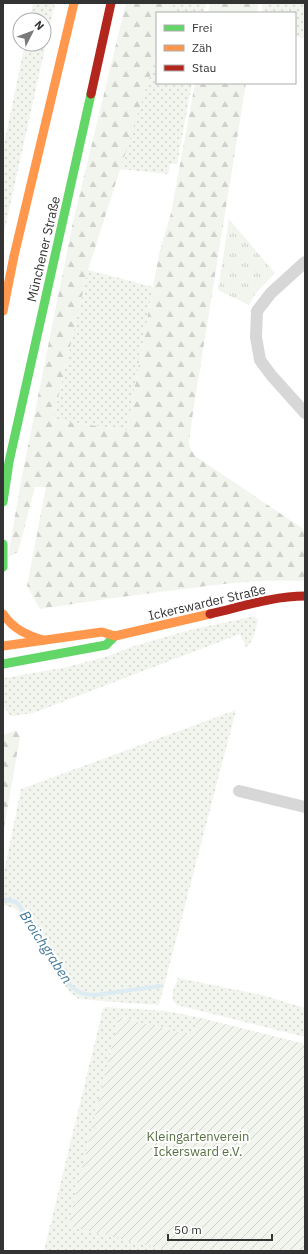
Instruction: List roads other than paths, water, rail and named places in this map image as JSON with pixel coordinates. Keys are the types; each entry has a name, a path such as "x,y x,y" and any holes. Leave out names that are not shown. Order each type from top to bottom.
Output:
{"main road":[{"name":"Münchener Straße","path":"3,311 18,240 74,3"},
{"name":"Münchener Straße","path":"3,502 9,462 111,3"},
{"path":"3,544 3,567"},
{"name":"Ickerswarder Straße","path":"3,646 102,632 115,636 266,601 294,596 305,596"},
{"path":"3,614 8,622 15,628 27,635 45,641"},
{"name":"Ickerswarder Straße","path":"3,664 106,645 115,636"}],"street":[{"path":"305,262 271,293 257,311 256,337 260,360 271,375 305,413"},
{"path":"239,791 305,807"}],"waterway":[{"name":"Broichgraben","path":"3,899 16,902 19,905 68,983 77,991 83,994 95,995 160,986"}],"park label":[{"name":"Kleingartenverein Ickersward e.V.","path":"198,1144"}]}
